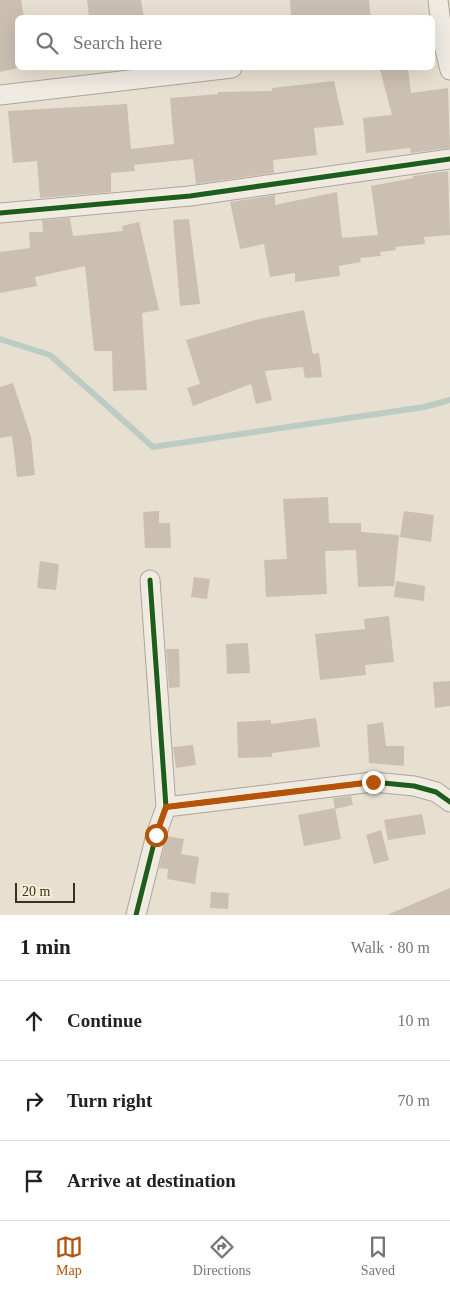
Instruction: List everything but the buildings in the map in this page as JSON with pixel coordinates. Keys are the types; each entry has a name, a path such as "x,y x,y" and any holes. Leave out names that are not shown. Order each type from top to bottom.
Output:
{"street":[{"path":"438,0 442,41 450,70"},
{"path":"0,95 215,70"},
{"path":"0,213 190,196 450,159"},
{"path":"136,915 156,835 166,807 150,580"},
{"path":"166,807 373,782 414,786 436,792 450,802"}],"waterway":[{"path":"0,339 50,355 153,447 424,407 450,400"}],"cycle path":[{"path":"0,213 190,196 450,159"},
{"path":"136,915 156,835 166,807 150,580"},
{"path":"166,807 373,782 414,786 436,792 450,802"}],"route":[{"path":"156,835 166,807 373,782"}]}
